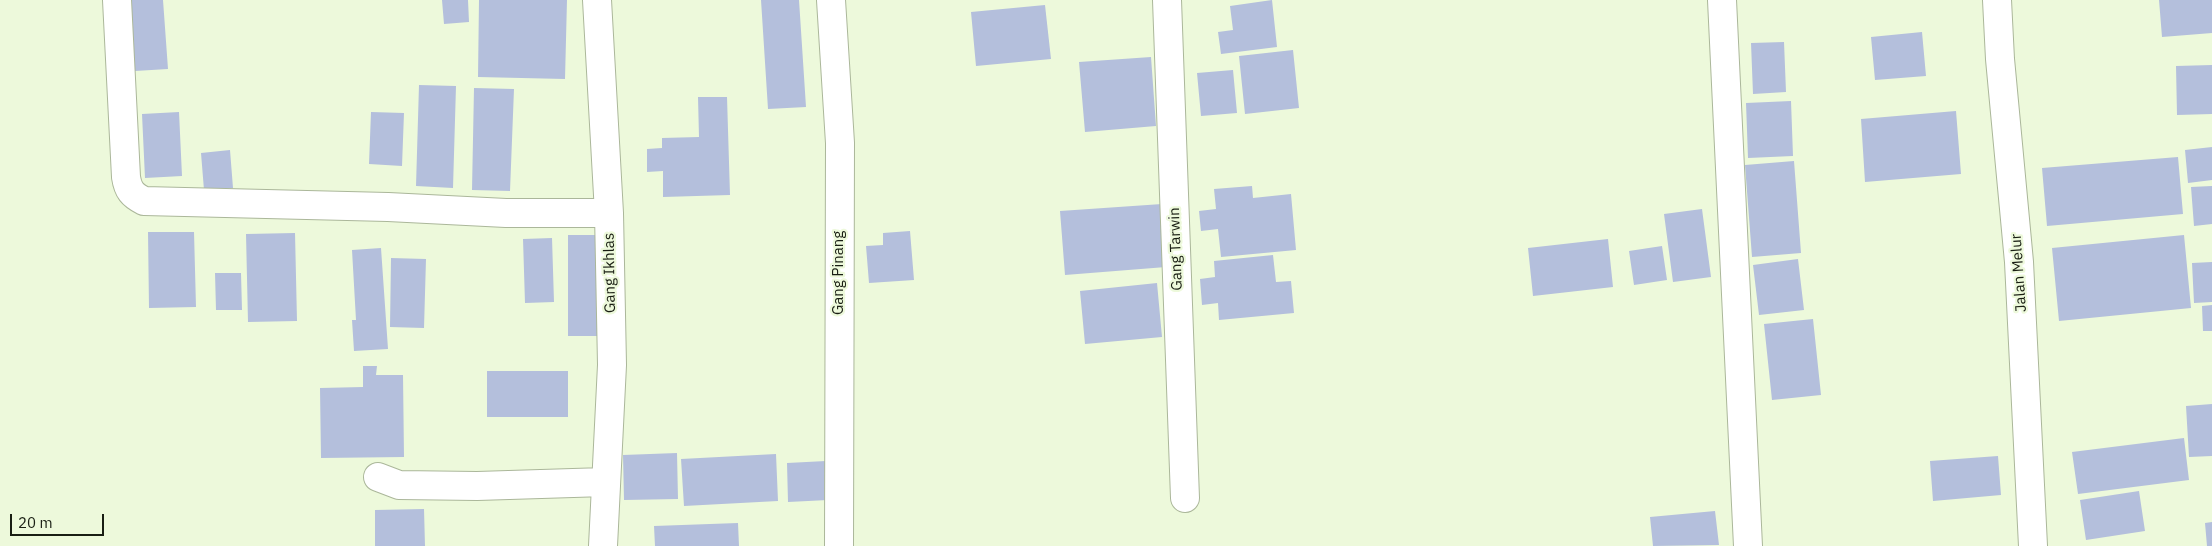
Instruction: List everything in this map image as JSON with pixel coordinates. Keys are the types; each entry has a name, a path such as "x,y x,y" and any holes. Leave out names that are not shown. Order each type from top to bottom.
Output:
{"street":[{"path":"117,0 126,177 130,192 144,201 388,207 506,214 609,213"},
{"name":"Gang Ikhlas","path":"596,0 609,213 612,365 603,546"},
{"name":"Gang Pinang","path":"831,0 840,143 838,546"},
{"name":"Gang Tarwin","path":"1167,0 1186,498"},
{"path":"1722,0 1748,546"},
{"name":"Jalan Melur","path":"1997,0 2000,59 2020,262 2033,546"},
{"path":"378,477 399,485 477,486 605,482"}],"building":[{"path":"128,0 163,0 168,69 135,71"},
{"path":"442,0 468,0 469,22 444,24"},
{"path":"479,0 567,0 565,79 478,77"},
{"path":"761,0 799,0 806,107 768,109"},
{"path":"1272,0 1277,47 1221,54 1218,32 1233,30 1230,6"},
{"path":"2159,0 2212,0 2212,33 2162,37"},
{"path":"1045,5 1051,59 976,66 971,12"},
{"path":"1922,32 1926,76 1875,80 1871,37"},
{"path":"1784,42 1786,92 1753,94 1751,43"},
{"path":"1293,50 1299,108 1245,114 1239,56"},
{"path":"1151,57 1156,126 1085,132 1079,62"},
{"path":"2212,65 2212,114 2177,115 2176,66"},
{"path":"1233,70 1237,113 1201,116 1197,73"},
{"path":"419,85 456,86 453,188 416,186"},
{"path":"474,88 514,89 510,191 472,190"},
{"path":"698,97 727,97 730,195 663,197 663,171 647,172 647,149 662,148 662,138 699,137"},
{"path":"1791,101 1793,156 1748,158 1746,103"},
{"path":"1956,111 1961,174 1865,182 1861,119"},
{"path":"179,112 182,176 145,178 142,114"},
{"path":"371,112 404,113 402,166 369,164"},
{"path":"2212,147 2212,180 2188,183 2185,150"},
{"path":"230,150 233,188 204,190 201,153"},
{"path":"2178,157 2183,214 2047,226 2042,168"},
{"path":"1794,161 1801,253 1752,257 1745,165"},
{"path":"1252,186 1253,198 1291,194 1296,250 1221,257 1218,229 1201,231 1199,211 1216,209 1214,189"},
{"path":"2212,186 2212,224 2194,226 2191,187"},
{"path":"1162,204 1166,267 1065,275 1060,211"},
{"path":"1702,209 1711,277 1673,282 1664,214"},
{"path":"910,231 914,280 869,283 866,246 883,245 883,233"},
{"path":"148,232 194,232 196,307 149,308"},
{"path":"295,233 297,321 248,322 246,234"},
{"path":"568,235 598,235 599,336 568,336"},
{"path":"2184,235 2191,308 2059,321 2052,248"},
{"path":"552,238 554,302 525,303 523,239"},
{"path":"1608,239 1613,287 1533,296 1528,248"},
{"path":"1662,246 1667,280 1634,285 1629,251"},
{"path":"381,248 388,349 354,351 352,320 356,320 352,250"},
{"path":"1273,255 1276,282 1291,281 1294,313 1219,320 1218,303 1202,305 1200,279 1215,277 1214,261"},
{"path":"391,258 426,259 424,328 390,327"},
{"path":"1798,259 1804,310 1759,315 1753,265"},
{"path":"2212,262 2212,302 2194,303 2192,263"},
{"path":"215,273 241,273 242,310 216,310"},
{"path":"1157,283 1162,337 1085,344 1080,291"},
{"path":"2212,305 2212,331 2203,331 2202,306"},
{"path":"1813,319 1821,395 1772,400 1764,324"},
{"path":"363,366 377,366 376,375 403,375 404,457 321,458 320,388 363,387"},
{"path":"487,371 568,371 568,417 487,417"},
{"path":"2212,404 2212,456 2189,457 2186,406"},
{"path":"2184,438 2189,480 2078,494 2072,452"},
{"path":"677,453 678,499 624,500 623,455"},
{"path":"776,454 778,501 684,506 681,459"},
{"path":"1998,456 2001,495 1933,501 1930,461"},
{"path":"826,461 828,500 788,502 787,463"},
{"path":"2139,491 2145,531 2086,540 2080,500"},
{"path":"424,509 425,546 375,546 375,510"},
{"path":"1715,511 1719,545 1653,546 1650,517"},
{"path":"2212,522 2212,546 2207,546 2205,523"},
{"path":"738,523 739,546 655,546 654,526"}]}
